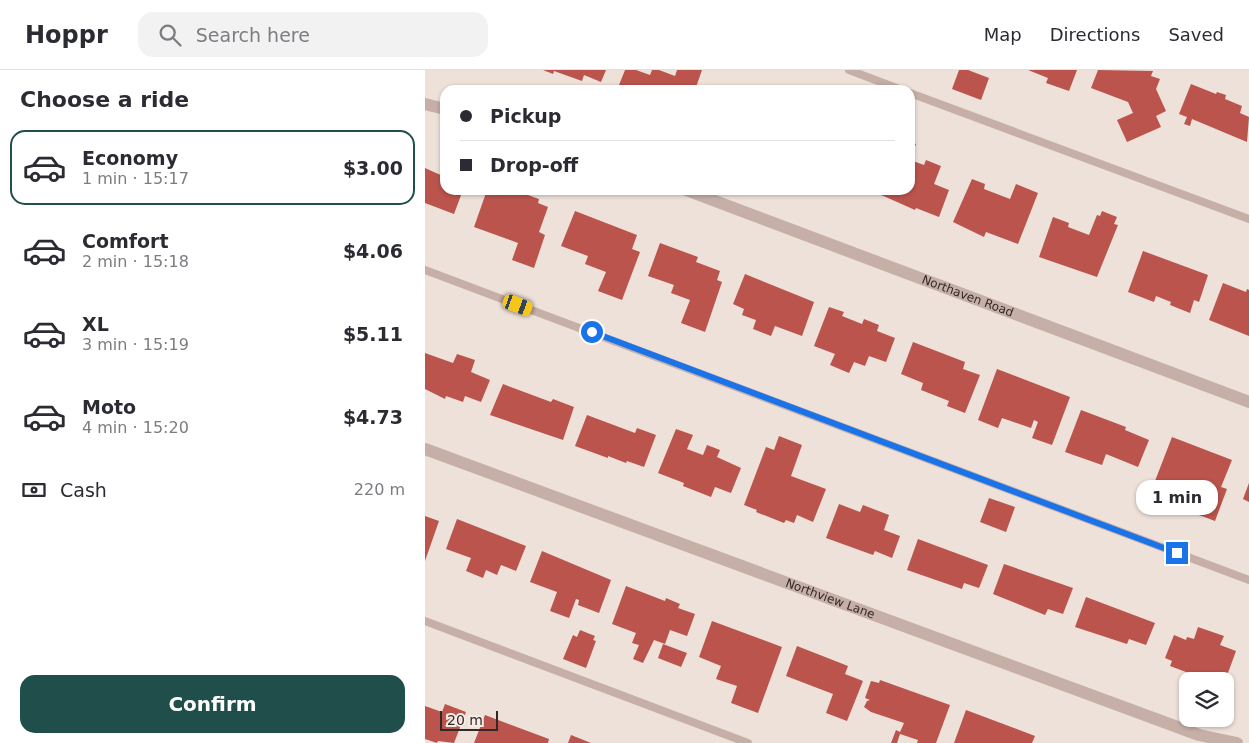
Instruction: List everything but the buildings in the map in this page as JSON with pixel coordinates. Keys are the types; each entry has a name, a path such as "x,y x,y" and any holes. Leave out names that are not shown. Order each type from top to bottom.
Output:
{"street":[{"path":"425,104 440,108"},
{"name":"Northaven Road","path":"699,195 1249,402"},
{"name":"Northview Lane","path":"425,449 1199,735 1237,743"}],"lane":[{"path":"849,70 889,85"},
{"path":"915,95 1249,219"},
{"path":"425,270 1249,580"},
{"path":"425,621 748,743"}],"route":[{"path":"592,332 1177,553"}]}
